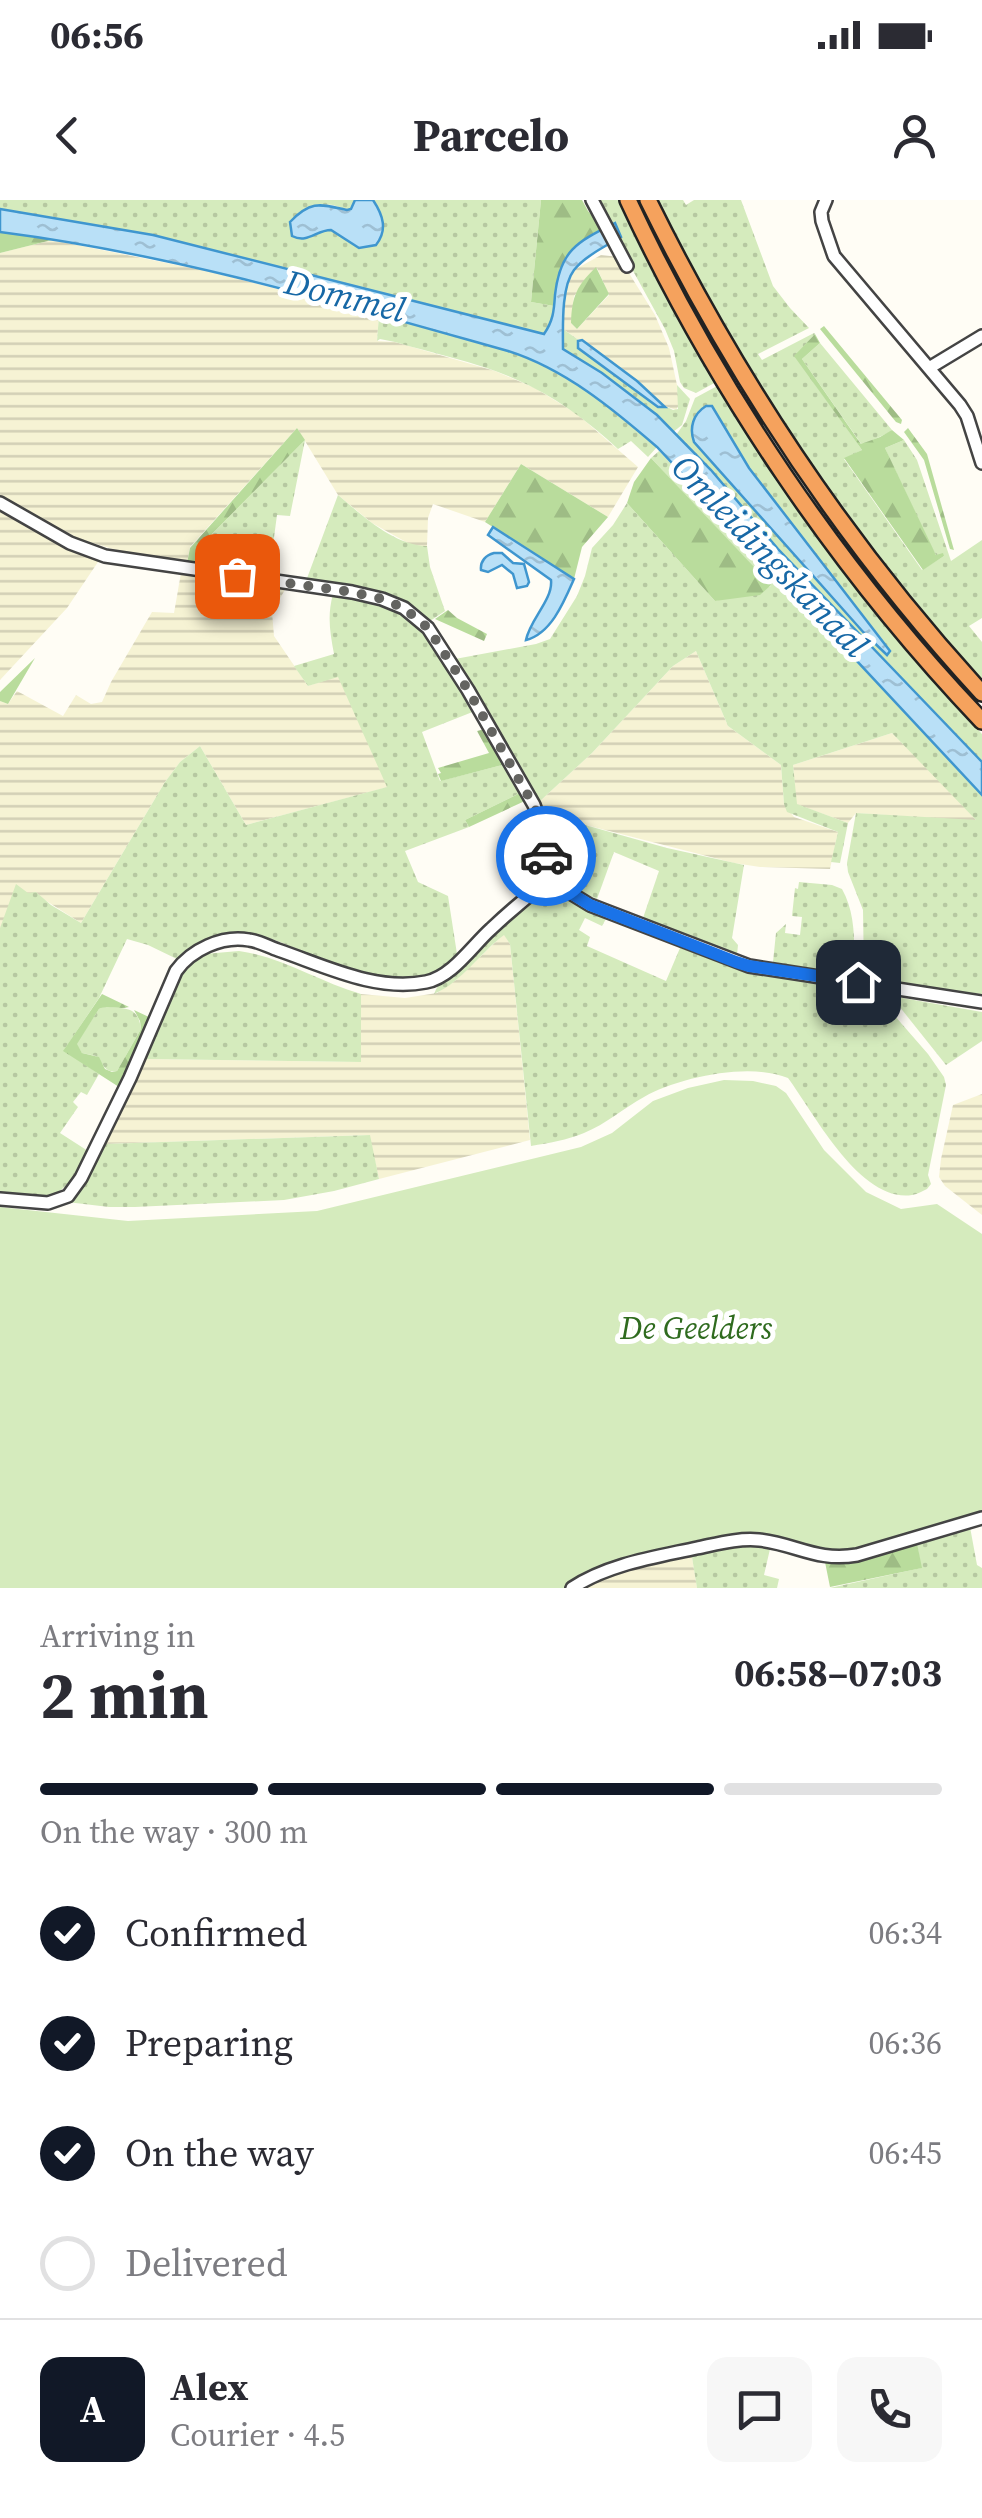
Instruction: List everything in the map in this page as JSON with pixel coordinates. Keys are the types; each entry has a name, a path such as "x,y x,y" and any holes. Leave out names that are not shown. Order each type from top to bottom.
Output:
{"highway":[{"path":"628,200 689,319 787,479 892,620 982,721"},
{"path":"648,200 696,294 830,509 904,604 982,694"}],"street":[{"path":"592,200 627,266"},
{"path":"826,200 822,221 834,256 967,416 982,463"},
{"path":"930,368 982,336"},
{"path":"0,504 70,543 104,556 352,592 404,608 428,628 529,796 541,824 549,880"},
{"path":"549,880 590,905 749,966 982,1002"},
{"path":"0,1198 48,1204 68,1196 81,1178 130,1078 176,971 195,952 213,943 247,939 355,977 386,983 432,982 549,880"},
{"path":"572,1588 642,1560 735,1541 756,1540 837,1558 982,1518"}],"shaded area":[{"path":"52,240 207,271 379,315 377,341 395,342 495,371 535,388 577,414 638,467 608,517 521,464 485,522 433,504 427,546 413,546 372,523 338,495 297,428 190,547 187,563 130,554 79,539 0,496 0,253"},
{"path":"601,255 619,257 655,315 669,348 677,385 676,410 665,406 637,381 563,329 565,295 574,270","holes":["597,268 609,295 577,329 571,323 574,296"]},
{"path":"0,508 100,559 67,608 0,680"},
{"path":"181,573 286,588 272,612 274,636 308,686 338,676 388,787 246,825 200,746 180,762 165,782 81,923 37,895 0,928 0,701 8,704 17,691 63,716 76,695 91,704 102,702 152,612 174,613"},
{"path":"696,651 728,726 781,765 784,804 794,817 838,832 830,869 734,863 545,818 539,802 592,753 673,666"},
{"path":"892,733 977,821 856,813 848,823 796,804 793,765"},
{"path":"504,934 510,944 530,1140 379,1179 369,1135 105,1144 146,1059 360,1062 361,994 405,998 437,993"},
{"path":"982,1094 982,1215 939,1177 953,1105"},
{"path":"691,1551 697,1588 583,1588 612,1573"}],"green space":[{"path":"0,200 355,200 351,209 322,205 290,221 292,236 305,238 325,231 337,232 376,204 373,200 541,200 531,302 554,306 555,313 544,334 153,235 0,209"},
{"path":"541,200 582,200 604,229 580,243 566,259 554,306 531,302"},
{"path":"594,200 621,200 718,381 696,393 684,388 665,329"},
{"path":"657,200 683,200 686,205 694,200 741,200 773,286 809,328 758,354 762,360 815,334 795,356 862,450 844,459 922,570 944,556 936,555 932,548 885,448 904,440 917,460 951,561 982,540 982,618 969,626 982,642 982,680 875,554 752,378"},
{"path":"0,232 52,240 0,253"},
{"path":"596,267 609,294 577,329 571,323 574,298"},
{"path":"379,315 488,344 541,363 593,395 657,447 648,457 631,441 618,449 570,410 515,379 395,342 377,341"},
{"path":"824,326 902,420 901,424 820,329"},
{"path":"563,329 580,341 578,348 660,408 678,409 677,385 690,399 682,425 673,432 634,396 563,349"},
{"path":"815,334 820,343 802,359 861,444 892,430 904,440 885,448 936,555 944,556 923,570 844,458 862,450 794,356"},
{"path":"820,343 890,432 862,445 802,359"},
{"path":"719,385 779,477 875,610 982,734 982,762 778,549 676,435 695,398","holes":["712,406 749,468 890,650 887,655 695,442 692,434"]},
{"path":"297,428 305,440 206,540 195,557 257,567 265,570 264,574 187,563 190,548"},
{"path":"908,428 927,454 954,550 950,549 924,460 904,432"},
{"path":"305,440 290,516 277,515 269,575 195,557 206,540"},
{"path":"659,451 982,795 982,994 940,990 864,974 863,910 847,863 856,813 976,820 892,733 793,765 797,804 848,823 840,863 831,862 838,832 787,812 781,765 728,726 696,651 673,666 592,753 539,802 455,659 550,639 577,596 592,548 627,503 715,601 771,586 651,458"},
{"path":"651,458 771,585 760,595 715,601 627,503 634,482"},
{"path":"521,464 608,517 582,547 574,579 485,522"},
{"path":"338,495 390,535 427,546 445,611 430,621 387,596 306,581"},
{"path":"333,594 384,604 423,626 475,711 422,732 440,781 506,764 522,792 465,820 469,827 405,851 418,882 448,896 457,954 433,974 400,978 355,973 262,936 219,934 199,943 179,960 127,939 99,998 64,1050 99,1074 87,1095 81,1092 73,1102 78,1107 60,1133 88,1151 71,1179 55,1194 0,1194 0,928 16,884 28,893 36,892 81,923 165,782 180,762 200,746 246,825 387,787 338,677 308,686 294,666 334,654 330,631"},
{"path":"448,610 487,634 484,641 435,619"},
{"path":"35,658 8,704 0,701 0,692"},
{"path":"485,729 506,764 441,781 438,768 489,753 477,731"},
{"path":"522,792 527,800 469,827 465,820"},
{"path":"545,818 744,865 732,938 738,945 737,955 643,918 659,871 614,852 597,899 568,883 555,869"},
{"path":"799,882 842,889 852,920 854,976 773,962 776,933 786,924 785,933 800,935 802,917 792,916"},
{"path":"548,885 607,917 602,926 585,918 579,930 590,937 587,946 666,981 680,948 741,969 874,992 944,1077 946,1085 928,1175 931,1184 912,1195 893,1194 874,1185 840,1153 788,1078 754,1071 676,1083 584,1133 531,1146 510,944 504,935 453,982 434,994 461,960"},
{"path":"239,951 361,994 361,1062 146,1059 183,968 204,954"},
{"path":"102,994 129,1007 99,1009 77,1044 82,1053 99,1057 105,1069 117,1071 141,1029 134,1010 151,1018 119,1087 63,1051"},
{"path":"891,996 982,1012 982,1041 946,1065"},
{"path":"105,1006 133,1012 141,1029 117,1071 106,1069 96,1056 82,1053 76,1044"},
{"name":"De Geelders","path":"724,1080 753,1081 776,1086 786,1093 824,1150 866,1192 901,1209 937,1204 982,1234 982,1516 838,1556 757,1537 642,1557 568,1588 0,1588 0,1207 128,1221 317,1211 581,1147 612,1133 653,1101"},
{"path":"370,1135 379,1179 334,1191 284,1200 135,1207 67,1202 84,1185 105,1144"},
{"path":"970,1527 977,1565 982,1568 982,1588 830,1588 921,1568 917,1543"},
{"path":"917,1543 922,1568 830,1587 825,1562 860,1560"},
{"path":"735,1545 770,1549 764,1575 779,1579 777,1588 697,1588 691,1551"}],"water":[{"path":"355,200 373,200 379,211 383,228 376,245 359,248 331,230 303,238 292,236 290,222 304,210 323,205 347,210"},
{"path":"0,209 153,235 544,334 566,257 581,242 615,223 621,237 584,260 570,277 563,349 657,415 711,470 778,549 982,762 982,795 657,447 569,379 508,351 319,298 128,253 0,232"},
{"path":"582,340 665,407 658,407 578,348 578,341"},
{"path":"706,406 712,406 749,468 890,651 887,655 694,442 693,422"},
{"path":"493,527 574,579 550,624 535,637 526,640 551,580 488,535"},
{"path":"494,553 524,564 527,586 517,588 513,574 502,565 488,572 481,570 484,559"}],"way so far":[{"path":"237,576 382,599 404,608 428,628 534,806 546,856"}],"route":[{"path":"546,856 549,880 590,905 749,966 858,982"}],"water label":[{"name":"Dommel","path":"345,296"},
{"name":"Omleidingskanaal","path":"770,556"}]}
